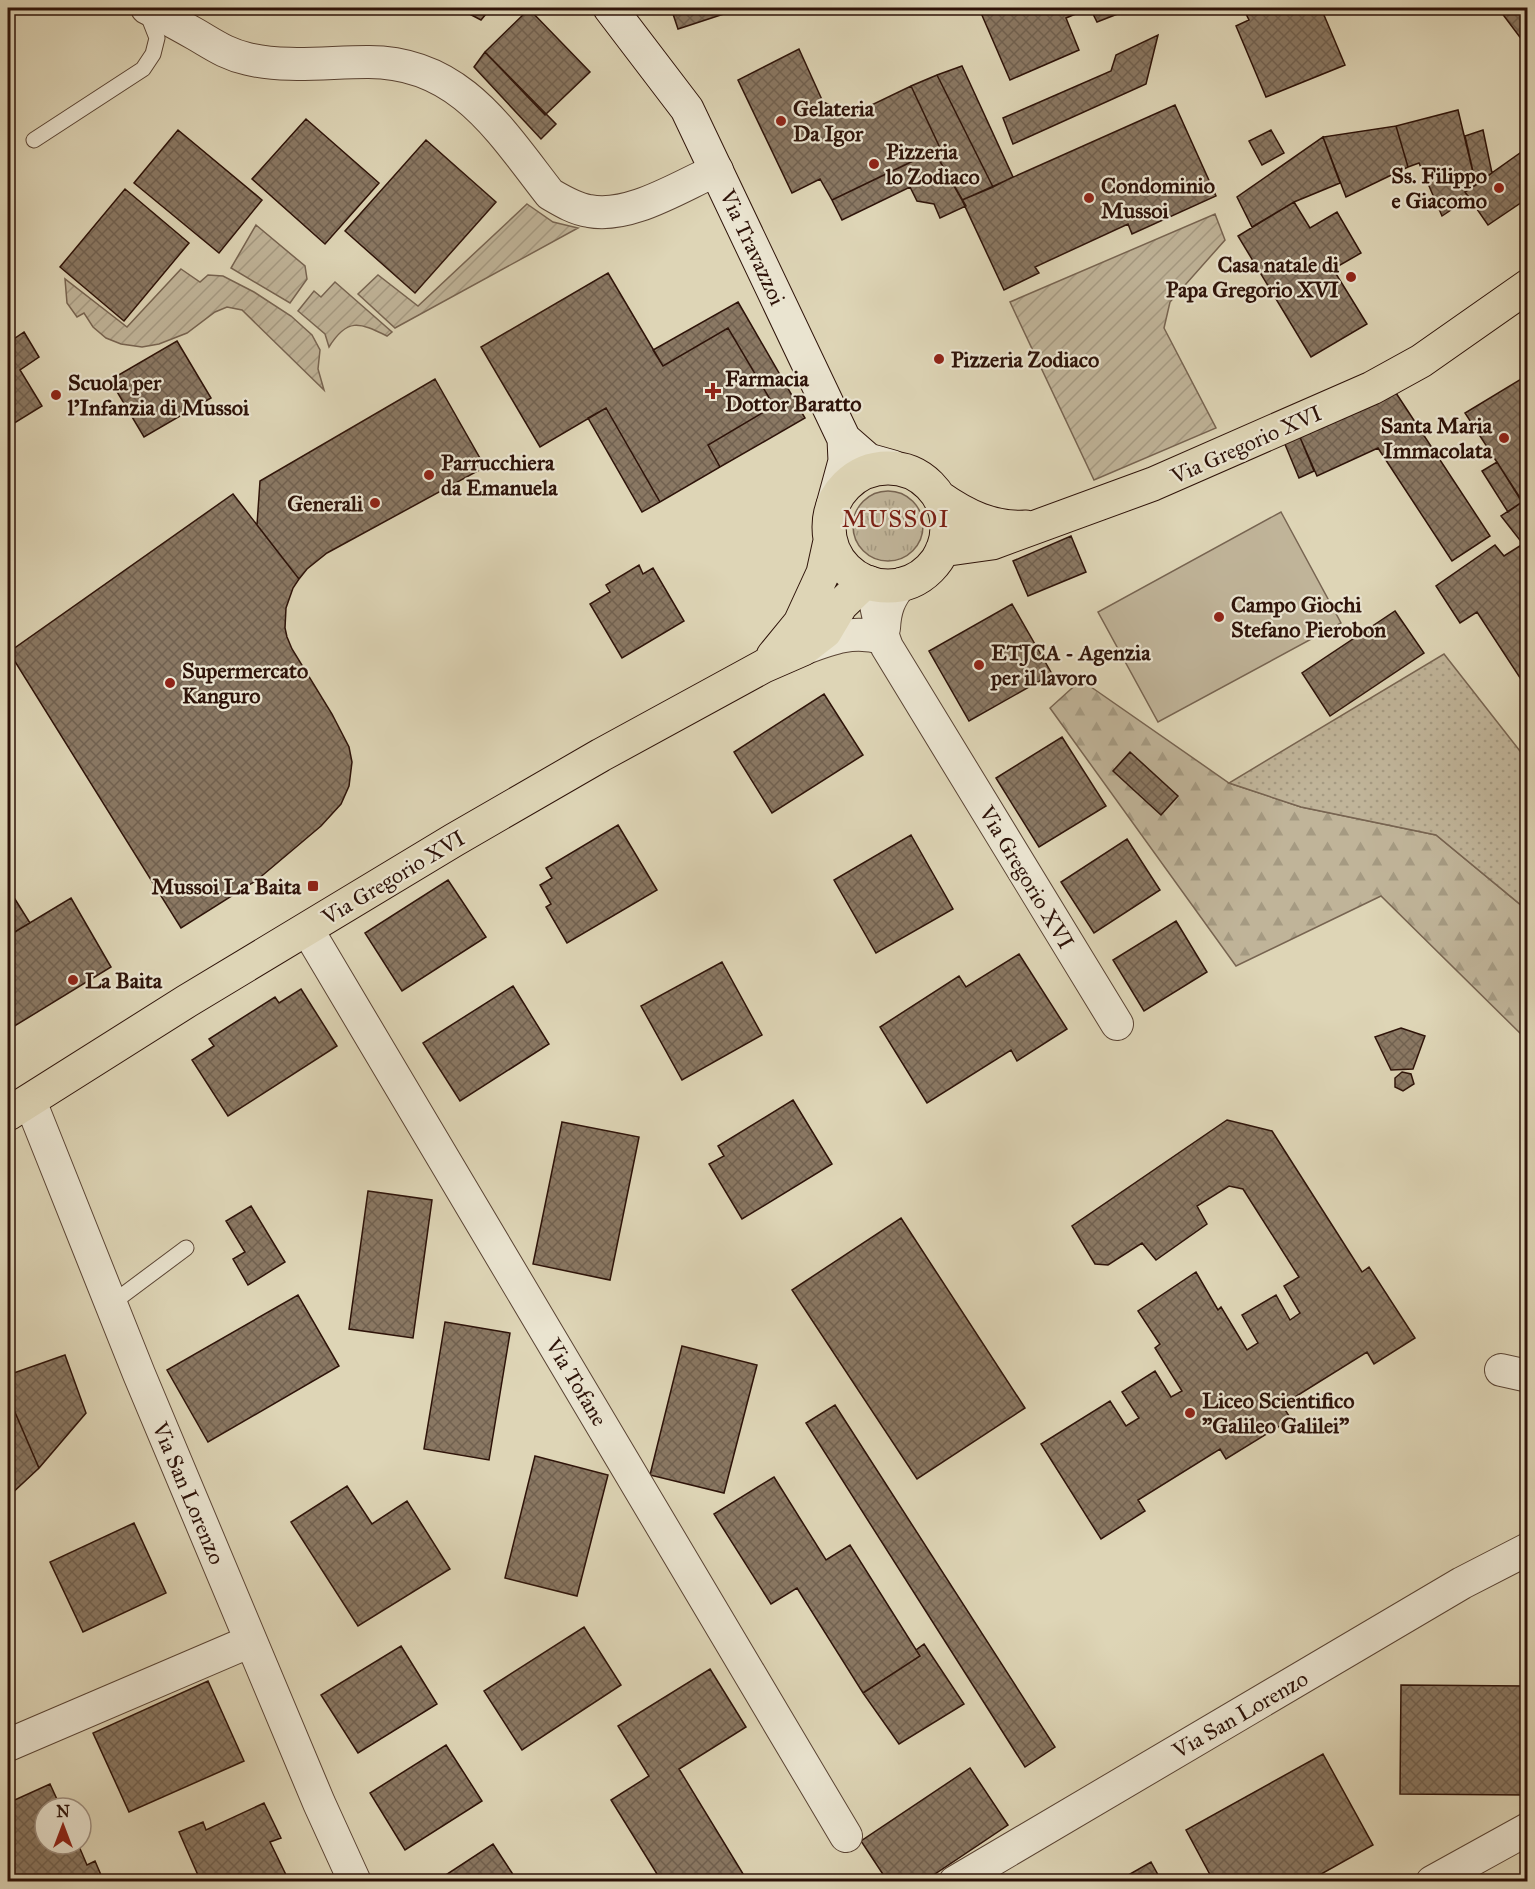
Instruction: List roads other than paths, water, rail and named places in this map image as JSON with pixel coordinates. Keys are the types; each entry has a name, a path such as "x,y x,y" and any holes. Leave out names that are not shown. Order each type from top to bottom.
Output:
{"main road":[{"name":"Via Gregorio XVI","path":"942,550 992,543 1153,484 1372,388 1421,361 1527,286"},
{"path":"939,497 946,514 947,532 942,550 933,566 919,578 901,584 883,586 867,582 849,572 837,558 830,541 828,525 833,505 842,488 856,476 874,469 893,467 911,472 927,482 939,497 975,519 1014,528 1037,526"},
{"name":"Via Gregorio XVI","path":"764,666 782,647 800,622 823,573 830,541"},
{"name":"Via Gregorio XVI","path":"19,1107 187,1000 454,840 601,755 764,666 803,649 825,632 841,605 867,582"}],"street":[{"path":"146,8 227,53 251,60 285,63 391,63 414,67 436,77 456,88 491,119 550,194 561,201 588,211 604,212 633,208 717,170"},
{"name":"Via Travazzoi","path":"610,8 687,109 844,439 845,461 833,505"},
{"path":"844,439 868,460 893,467"},
{"name":"Via Gregorio XVI","path":"867,582 876,598 883,638 887,647 1117,1024"},
{"path":"883,638 885,613 891,595 901,584"},
{"name":"Via Gregorio XVI","path":"803,649 834,637 856,633 883,638"},
{"name":"Via Tofane","path":"307,929 846,1836"},
{"name":"Via San Lorenzo","path":"19,1107 111,1304 319,1803 355,1881"},
{"name":"Via San Lorenzo","path":"955,1881 1462,1583 1527,1549"},
{"path":"8,1745 251,1641"},
{"path":"1432,1881 1527,1829"}],"lane":[{"path":"34,140 143,69 153,54 158,38 146,8"},
{"path":"111,1304 186,1248"}],"place":[{"name":"Gelateria Da Igor","path":"781,121"},
{"name":"Pizzeria lo Zodiaco","path":"874,164"},
{"name":"Ss. Filippo e Giacomo","path":"1499,188"},
{"name":"Condominio Mussoi","path":"1089,198"},
{"name":"Casa natale di Papa Gregorio XVI","path":"1351,277"},
{"name":"Pizzeria Zodiaco","path":"939,359"},
{"name":"Farmacia Dottor Baratto","path":"713,391"},
{"name":"Scuola per l'Infanzia di Mussoi","path":"56,395"},
{"name":"Santa Maria Immacolata","path":"1504,438"},
{"name":"Parrucchiera da Emanuela","path":"429,475"},
{"name":"Generali","path":"375,503"},
{"name":"Campo Giochi Stefano Pierobon","path":"1219,617"},
{"name":"ETJCA - Agenzia per il lavoro","path":"979,665"},
{"name":"Supermercato Kanguro","path":"170,683"},
{"name":"Mussoi La Baita","path":"313,886"},
{"name":"La Baita","path":"73,980"},
{"name":"Liceo Scientifico \"Galileo Galilei\"","path":"1190,1413"}],"district":[{"name":"MUSSOI","path":"896,519"}]}
